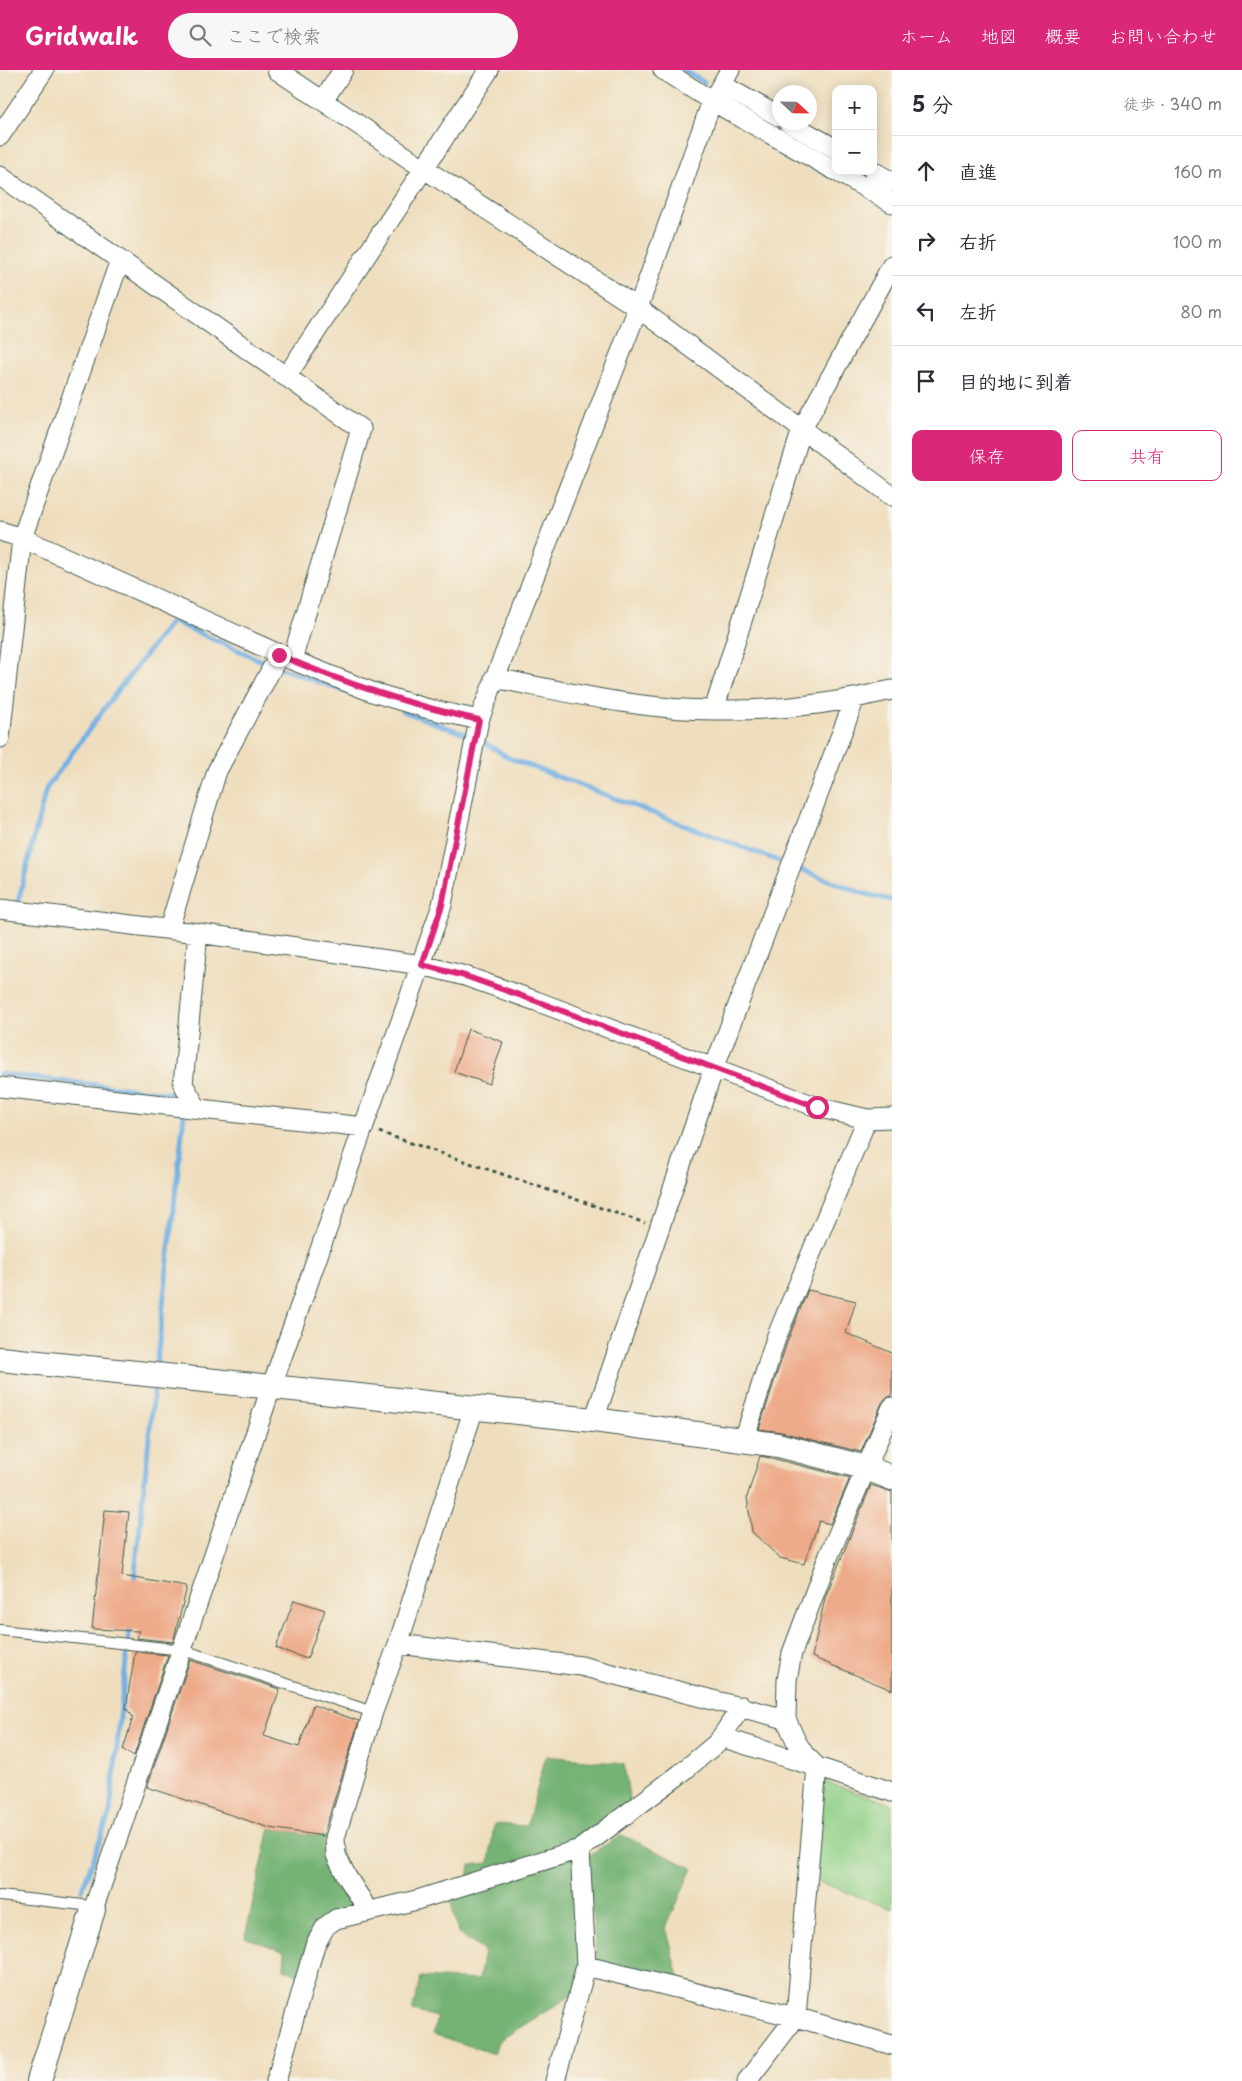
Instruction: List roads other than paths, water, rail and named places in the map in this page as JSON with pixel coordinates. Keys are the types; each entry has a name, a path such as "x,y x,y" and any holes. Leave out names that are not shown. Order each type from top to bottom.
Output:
{"street":[{"path":"0,136 44,70"},
{"path":"277,70 638,308 892,496"},
{"path":"323,101 343,70"},
{"path":"286,377 489,70"},
{"path":"663,70 712,101 832,169"},
{"path":"38,2081 271,1388 442,905 479,720 494,678 638,308 712,101 726,77 772,111"},
{"path":"802,130 832,148"},
{"path":"877,173 892,182"},
{"path":"843,175 892,203"},
{"path":"0,176 361,429 286,657 217,771 169,929"},
{"path":"0,738 22,538 120,260"},
{"path":"714,710 802,429 892,265"},
{"path":"0,531 22,538 286,657 372,692 425,708 479,720"},
{"path":"494,678 607,700 714,710 763,709 813,704 892,690"},
{"path":"594,1420 714,1068 855,698"},
{"path":"0,909 169,929 422,965 465,976 519,995 817,1107 867,1119 892,1118"},
{"path":"198,933 183,1084 198,1108"},
{"path":"0,1087 364,1127"},
{"path":"744,1440 776,1338 867,1119"},
{"path":"0,1359 594,1420 744,1440 778,1445 867,1468 892,1478"},
{"path":"817,1766 804,1754 786,1719 787,1680 792,1652 824,1568 892,1407"},
{"path":"368,1910 346,1877 336,1855 335,1838 373,1712 398,1644 474,1408"},
{"path":"398,1644 581,1666 742,1706 786,1719"},
{"path":"276,2081 316,1945 326,1926 336,1919 417,1900 580,1850 680,1774 722,1737 742,1706"},
{"path":"722,1737 817,1766 892,1792"},
{"path":"747,2081 796,2017 817,1766"},
{"path":"556,2081 586,1966 580,1850"},
{"path":"586,1966 796,2017 892,2045"}],"lane":[{"path":"0,1630 183,1650 373,1712"},
{"path":"0,1896 83,1904 94,1910"}],"waterway":[{"path":"683,70 704,82"},
{"path":"14,905 17,906 46,789 112,698 172,621 269,664"},
{"path":"277,667 358,696"},
{"path":"402,711 471,736"},
{"path":"479,739 509,758 865,894 892,900"},
{"path":"0,1074 176,1094 178,1101"},
{"path":"156,1369 184,1115 182,1112"},
{"path":"134,1583 155,1380"},
{"path":"82,1890 110,1812 130,1624"}]}
